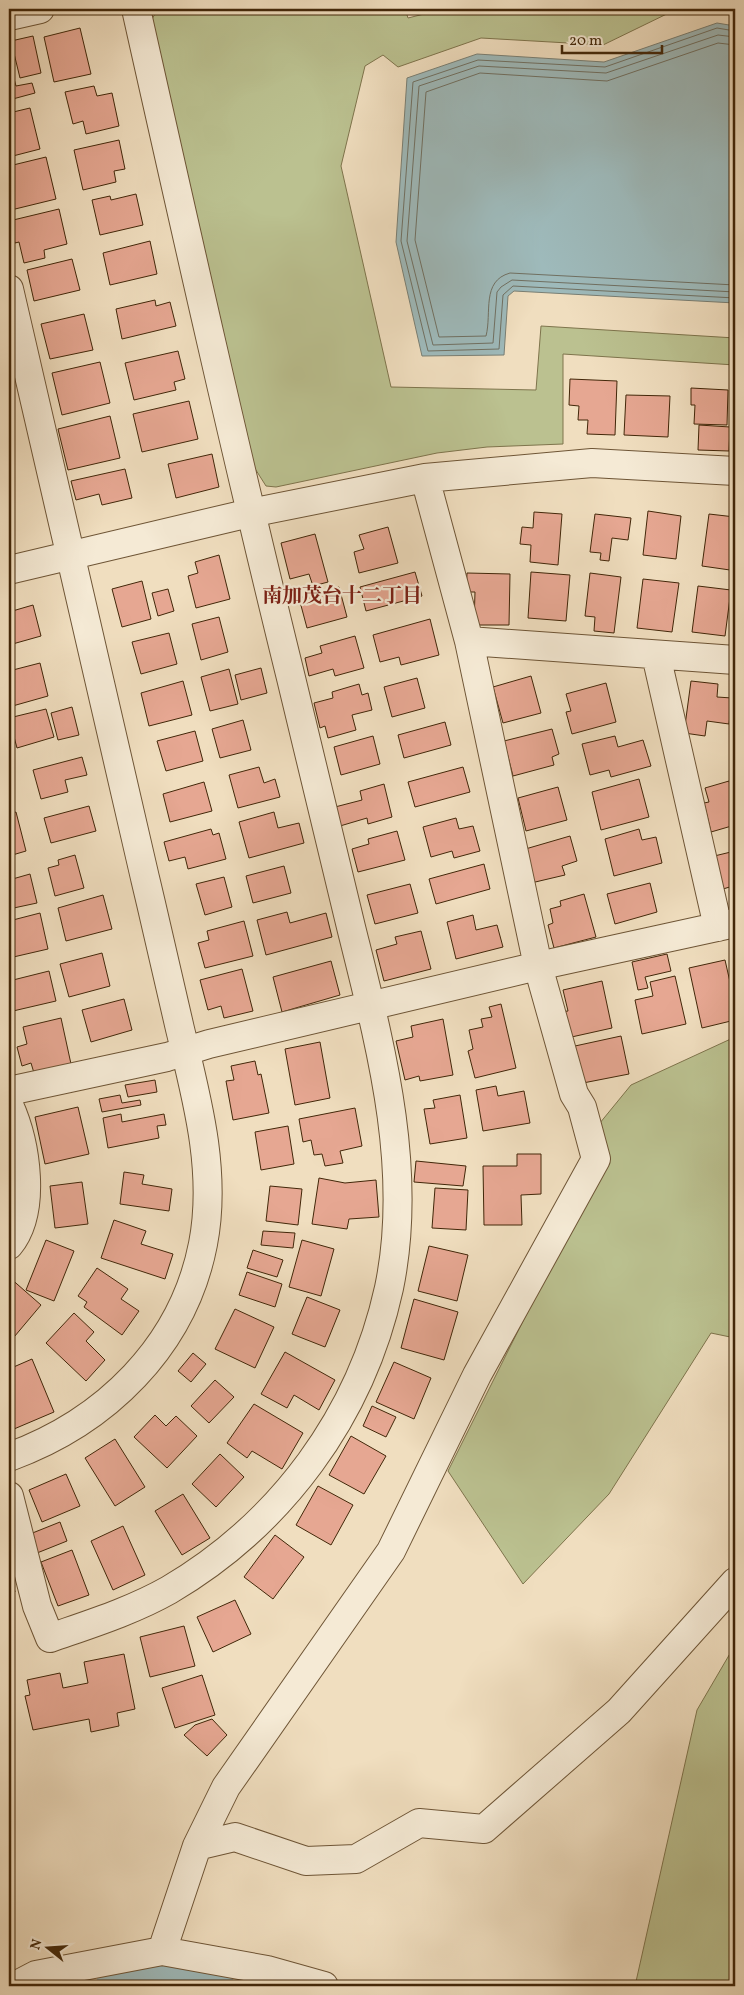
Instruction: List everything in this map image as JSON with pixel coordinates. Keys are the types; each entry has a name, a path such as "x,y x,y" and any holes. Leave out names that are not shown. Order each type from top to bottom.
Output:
{"street":[{"path":"9,16 40,9"},
{"path":"9,1496 37,1606 50,1638 127,1610 166,1592 202,1569 236,1543 268,1514 307,1468 344,1411 363,1372 383,1312 396,1241 398,1196 396,1151 370,1006 250,513 136,9"},
{"path":"9,289 69,556 186,1051 203,1134 208,1171 208,1208 203,1245 193,1280 179,1314 157,1351 118,1395 91,1416 62,1434 9,1457"},
{"path":"9,570 250,513 425,478 592,463 735,472"},
{"path":"162,1951 197,1846 226,1787 391,1551 477,1375 596,1159 582,1107 574,1094 538,966 469,641 425,478"},
{"path":"469,641 735,660"},
{"path":"9,1091 186,1051 538,966 727,925 656,655"},
{"path":"9,1105 14,1118 27,1193 20,1228 9,1245"},
{"path":"197,1846 235,1837 306,1861 356,1859 419,1823 484,1830 620,1711 735,1582"},
{"path":"15,1986 36,1975 162,1951 266,1970 324,1986"}],"green space":[{"path":"158,9 405,9 408,18 444,9 677,9 603,45 481,38 398,67 383,55 365,66 341,166 391,387 536,390 541,326 735,338 735,365 563,354 563,444 487,447 437,453 276,487 266,486 254,467 152,19"},
{"path":"735,1037 735,1338 711,1333 609,1494 523,1584 448,1471 603,1161 595,1129 631,1085"},
{"path":"735,1645 735,1986 635,1986 697,1710"}],"water":[{"path":"717,23 735,26 735,303 514,291 508,296 504,355 422,356 396,242 407,78 477,54 604,62"}],"building":[{"path":"411,9 433,9 413,14"},
{"path":"80,28 91,74 54,82 44,37"},
{"path":"33,36 41,73 20,78 11,41"},
{"path":"9,60 16,86 32,83 35,93 9,100"},
{"path":"94,86 97,96 112,93 119,126 86,134 83,121 73,124 65,92"},
{"path":"30,108 40,149 9,157 9,113"},
{"path":"119,140 125,169 114,171 116,182 83,190 74,150"},
{"path":"46,157 56,199 11,210 9,166"},
{"path":"136,194 143,225 100,235 92,200 110,196 111,200"},
{"path":"59,209 67,244 44,250 45,258 24,263 19,242 15,243 9,221"},
{"path":"150,241 157,274 110,285 103,253"},
{"path":"72,259 80,290 34,301 27,270"},
{"path":"155,300 156,306 170,302 176,326 122,339 116,309"},
{"path":"84,314 93,350 50,359 41,324"},
{"path":"178,351 185,379 174,382 176,390 134,400 125,363"},
{"path":"100,362 110,403 62,415 52,373"},
{"path":"570,379 617,381 615,435 587,434 588,420 578,420 579,406 569,405"},
{"path":"691,388 728,390 727,425 694,424 695,405 691,405"},
{"path":"626,395 670,396 668,437 624,435"},
{"path":"189,401 198,439 142,452 133,414"},
{"path":"110,416 120,458 68,470 58,429"},
{"path":"699,425 730,427 729,451 698,450"},
{"path":"212,454 219,487 176,498 168,464"},
{"path":"125,469 132,498 102,505 99,494 76,500 71,481"},
{"path":"648,511 681,516 676,559 643,555"},
{"path":"534,512 562,514 558,565 530,562 531,545 520,544 522,527 533,528"},
{"path":"595,514 631,518 628,540 612,538 609,561 600,560 601,553 590,552"},
{"path":"709,514 735,517 730,570 702,566"},
{"path":"388,527 398,563 359,573 354,552 364,549 359,535"},
{"path":"315,534 328,582 313,586 309,574 290,579 281,543"},
{"path":"219,555 230,599 196,608 188,576 198,573 195,562"},
{"path":"415,572 422,596 366,611 360,587"},
{"path":"531,572 570,575 566,621 528,618"},
{"path":"467,573 510,574 509,625 474,625 475,592 466,592"},
{"path":"590,573 621,577 614,633 594,631 595,617 585,616"},
{"path":"643,579 679,583 672,632 637,628"},
{"path":"142,581 151,619 122,627 112,589"},
{"path":"698,586 731,590 725,636 692,632"},
{"path":"339,587 347,617 307,628 299,598"},
{"path":"168,589 174,611 158,616 152,593"},
{"path":"33,605 41,636 9,645 9,612"},
{"path":"219,617 228,652 201,660 192,624"},
{"path":"430,619 439,655 401,665 399,657 380,662 373,635"},
{"path":"169,633 177,664 141,674 132,642"},
{"path":"355,636 364,668 335,676 333,669 309,676 305,658 322,653 320,646"},
{"path":"40,663 48,696 9,707 9,671"},
{"path":"261,668 267,693 241,700 235,675"},
{"path":"229,669 238,704 210,711 201,677"},
{"path":"531,676 541,713 503,723 493,687"},
{"path":"417,678 425,708 392,717 384,687"},
{"path":"183,681 192,715 149,726 141,693"},
{"path":"691,681 718,684 717,697 732,698 729,724 707,721 705,736 684,733"},
{"path":"606,683 616,722 572,734 566,712 571,711 566,694"},
{"path":"359,684 362,695 368,693 372,710 352,715 356,730 328,738 325,726 320,728 314,703 333,698 332,692"},
{"path":"72,707 79,735 58,740 51,713"},
{"path":"46,709 54,737 17,748 9,718"},
{"path":"243,720 251,750 220,758 212,729"},
{"path":"445,722 451,745 404,758 398,735"},
{"path":"552,729 559,754 552,757 554,765 513,776 504,741"},
{"path":"195,731 203,761 166,771 157,741"},
{"path":"373,736 380,764 341,775 334,747"},
{"path":"615,736 618,747 643,740 651,766 611,777 609,770 590,775 582,744"},
{"path":"82,757 87,775 65,780 68,792 41,799 33,770"},
{"path":"259,767 264,783 275,779 280,797 238,808 229,775"},
{"path":"463,767 470,792 415,807 408,782"},
{"path":"639,779 649,817 601,830 592,792"},
{"path":"729,781 735,805 735,825 711,832 704,803 709,802 705,788"},
{"path":"204,782 212,811 170,822 163,794"},
{"path":"384,784 392,817 368,824 367,818 340,826 335,807 362,800 360,791"},
{"path":"558,787 567,820 526,831 518,798"},
{"path":"89,806 96,831 51,843 44,818"},
{"path":"16,812 26,851 9,856 9,814"},
{"path":"274,812 278,828 299,823 304,843 249,858 239,822"},
{"path":"456,818 459,829 473,826 480,851 454,858 452,851 431,857 423,827"},
{"path":"211,829 213,835 219,833 226,859 188,869 185,857 169,861 164,842"},
{"path":"639,829 642,840 656,837 662,863 614,876 605,839"},
{"path":"397,831 405,860 358,872 352,849 369,844 368,839"},
{"path":"570,836 577,861 562,866 565,875 531,883 522,850"},
{"path":"735,851 735,894 733,886 723,889 706,858"},
{"path":"75,855 84,888 55,896 48,868 59,865 58,860"},
{"path":"484,864 490,889 436,904 429,879"},
{"path":"284,866 291,893 253,903 246,876"},
{"path":"30,874 37,903 9,909 9,880"},
{"path":"224,877 232,907 205,915 196,884"},
{"path":"650,883 657,912 615,924 607,894"},
{"path":"410,884 418,913 375,924 367,895"},
{"path":"584,894 596,937 554,948 548,925 553,923 550,909 561,906 560,901"},
{"path":"103,895 112,929 66,941 58,908"},
{"path":"287,912 290,923 326,913 332,937 266,955 257,920"},
{"path":"40,913 48,949 9,958 9,921"},
{"path":"473,915 476,930 497,925 503,947 456,959 447,922"},
{"path":"244,921 253,956 205,968 198,943 209,940 207,931"},
{"path":"421,931 431,969 384,981 376,950 397,944 395,937"},
{"path":"102,953 110,986 69,997 60,964"},
{"path":"667,954 671,971 645,977 648,988 638,990 632,962"},
{"path":"725,960 735,1004 735,1020 702,1028 689,968"},
{"path":"331,961 340,995 282,1012 273,977"},
{"path":"242,969 253,1011 224,1018 221,1006 208,1010 200,980"},
{"path":"49,971 56,1001 13,1011 9,981"},
{"path":"675,976 686,1024 642,1034 635,1000 653,996 650,982"},
{"path":"602,981 612,1028 567,1038 561,1012 568,1011 563,990"},
{"path":"124,999 132,1030 91,1042 82,1010"},
{"path":"501,1004 516,1068 475,1078 468,1051 473,1049 469,1030 483,1027 481,1019 492,1017 489,1007"},
{"path":"61,1018 71,1064 34,1073 31,1063 22,1066 17,1047 27,1044 23,1027"},
{"path":"443,1019 453,1075 420,1081 419,1076 405,1080 396,1041 413,1037 411,1026"},
{"path":"621,1036 629,1074 583,1083 575,1046"},
{"path":"320,1042 330,1098 295,1105 285,1049"},
{"path":"255,1061 258,1075 261,1074 269,1113 233,1120 226,1081 234,1080 231,1066"},
{"path":"155,1080 157,1092 128,1097 125,1085"},
{"path":"496,1086 498,1096 524,1091 530,1123 483,1131 476,1090"},
{"path":"120,1095 122,1103 140,1100 141,1105 102,1112 99,1099"},
{"path":"460,1095 467,1138 430,1144 424,1109 435,1108 433,1100"},
{"path":"78,1107 89,1154 45,1164 35,1117"},
{"path":"355,1108 362,1146 340,1151 343,1163 325,1166 322,1154 314,1155 311,1140 303,1142 299,1119"},
{"path":"121,1114 122,1122 164,1114 166,1125 157,1126 159,1138 108,1148 103,1118"},
{"path":"288,1126 294,1164 261,1170 255,1132"},
{"path":"517,1154 541,1154 541,1194 521,1195 522,1225 484,1225 483,1166 517,1166"},
{"path":"416,1161 466,1166 463,1186 414,1182"},
{"path":"124,1172 144,1175 142,1184 172,1189 169,1211 120,1204"},
{"path":"319,1178 345,1183 376,1180 379,1217 349,1219 347,1229 312,1224"},
{"path":"82,1182 88,1224 55,1228 50,1186"},
{"path":"270,1186 302,1189 298,1225 266,1221"},
{"path":"435,1188 468,1190 466,1230 432,1228"},
{"path":"114,1220 146,1231 141,1244 173,1254 165,1279 101,1258"},
{"path":"263,1231 295,1233 293,1248 261,1245"},
{"path":"46,1240 74,1251 54,1301 26,1290"},
{"path":"302,1240 334,1249 321,1296 289,1287"},
{"path":"429,1246 468,1255 457,1301 418,1291"},
{"path":"253,1250 283,1260 277,1277 247,1268"},
{"path":"97,1268 128,1289 121,1299 139,1311 122,1335 84,1307 87,1302 78,1296"},
{"path":"247,1272 282,1284 275,1307 239,1295"},
{"path":"9,1277 41,1305 9,1343"},
{"path":"307,1297 340,1310 325,1347 292,1334"},
{"path":"414,1299 458,1312 444,1360 401,1348"},
{"path":"235,1309 274,1327 255,1368 215,1349"},
{"path":"74,1313 94,1332 86,1341 105,1360 86,1381 46,1343"},
{"path":"285,1352 335,1380 319,1410 294,1395 287,1408 261,1394"},
{"path":"193,1353 206,1364 191,1382 178,1371"},
{"path":"32,1359 54,1412 14,1429 9,1416 9,1369"},
{"path":"394,1362 431,1378 414,1419 376,1402"},
{"path":"215,1380 234,1397 209,1423 191,1406"},
{"path":"254,1404 303,1433 282,1469 252,1451 247,1458 227,1443"},
{"path":"372,1406 396,1417 386,1437 363,1426"},
{"path":"155,1415 166,1426 176,1416 197,1436 167,1468 134,1437"},
{"path":"351,1436 386,1456 364,1494 329,1475"},
{"path":"115,1439 145,1487 115,1506 85,1458"},
{"path":"220,1454 244,1477 216,1507 192,1484"},
{"path":"66,1474 80,1506 42,1522 29,1490"},
{"path":"318,1486 353,1505 331,1545 296,1525"},
{"path":"183,1494 210,1538 182,1555 155,1511"},
{"path":"60,1522 67,1541 37,1553 30,1534"},
{"path":"123,1526 145,1575 113,1590 91,1541"},
{"path":"275,1535 304,1557 273,1599 244,1577"},
{"path":"72,1550 89,1595 58,1606 41,1562"},
{"path":"9,1568 15,1592 9,1593"},
{"path":"235,1600 251,1634 213,1652 197,1617"},
{"path":"184,1626 195,1666 150,1677 140,1637"},
{"path":"124,1654 135,1709 117,1713 119,1726 91,1732 89,1719 33,1730 25,1696 30,1695 27,1680 60,1673 63,1688 88,1683 84,1662"},
{"path":"202,1675 215,1715 175,1728 162,1688"},
{"path":"212,1719 227,1735 207,1756 184,1735 195,1725"}],"waterway":[{"path":"126,1986 204,1986"}],"district":[{"name":"南加茂台十二丁目","path":"342,597"}]}
